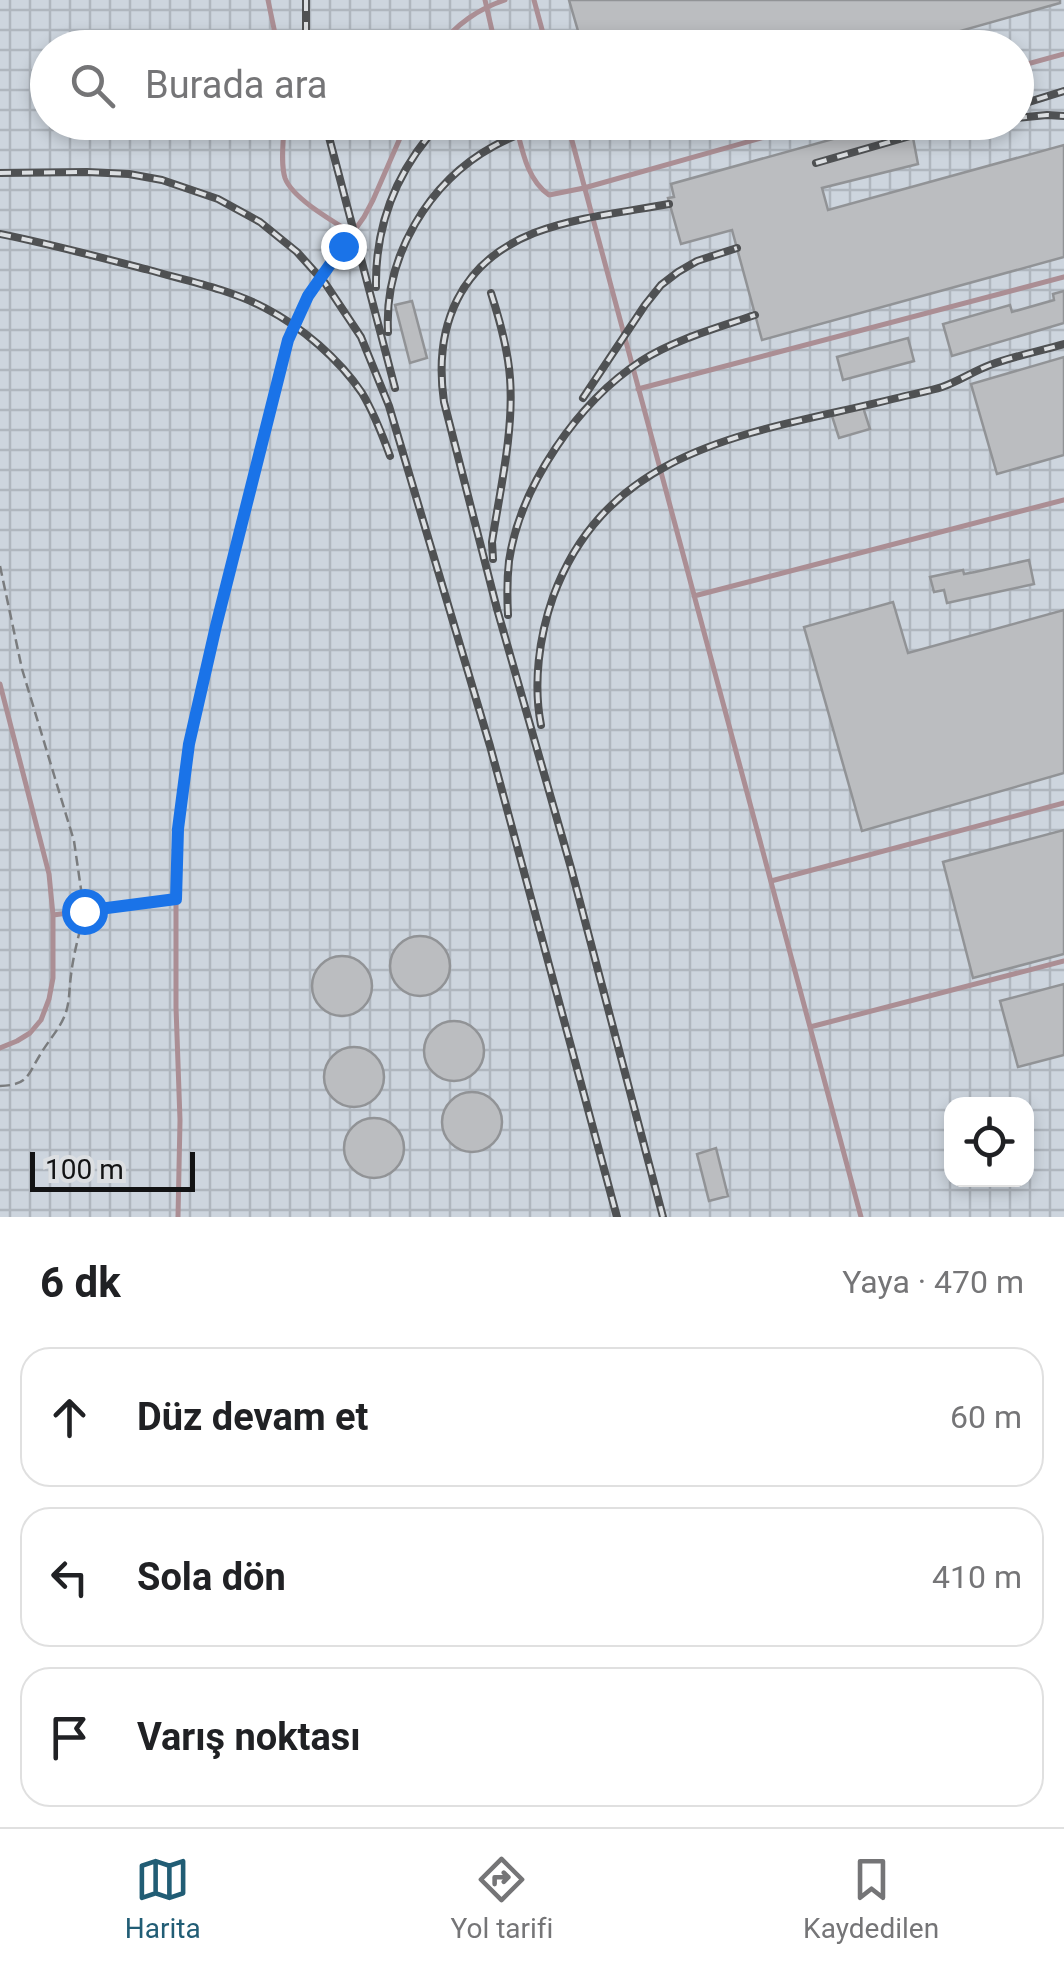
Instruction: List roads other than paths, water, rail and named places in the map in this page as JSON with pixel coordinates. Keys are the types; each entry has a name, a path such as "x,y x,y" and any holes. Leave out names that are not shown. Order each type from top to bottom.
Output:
{"lane":[{"path":"268,0 274,30"},
{"path":"455,30 486,3 504,0"},
{"path":"534,0 542,30"},
{"path":"486,3 492,30"},
{"path":"1034,62 1064,54"},
{"path":"284,140 286,182 352,233"},
{"path":"178,1217 176,899 178,829 189,744 288,340 308,296 373,200 398,140"},
{"path":"520,140 538,188 549,195 754,140"},
{"path":"572,140 861,1217"},
{"path":"638,388 1064,276"},
{"path":"694,596 1064,500"},
{"path":"0,684 50,874 53,915 50,999 41,1020 30,1032 0,1048"},
{"path":"771,881 1064,804"},
{"path":"53,915 176,899"},
{"path":"810,1027 1064,960"}],"railway":[{"path":"306,0 306,30"},
{"path":"1034,100 1064,91"},
{"path":"1034,116 1064,116"},
{"path":"330,140 395,388"},
{"path":"376,287 380,241 392,198 426,140"},
{"path":"388,332 394,276 415,224 449,180 470,161 507,140"},
{"path":"816,163 896,140"},
{"path":"0,173 129,174 162,180 218,199 260,222 297,252 325,283 361,337 389,406 490,746 617,1217"},
{"path":"663,1217 571,868 497,609 444,402 442,374 448,323 457,300 470,279 508,245 550,227 669,204"},
{"path":"0,234 208,286 279,316 319,345 353,380 370,408 390,456"},
{"path":"583,398 661,285 697,261 737,248"},
{"path":"491,293 505,346 511,398 493,559"},
{"path":"508,615 508,568 515,533 539,476 574,423 618,378 654,353 755,315"},
{"path":"541,725 539,661 553,597 579,545 612,504 653,474 698,451 747,434 937,388 984,367 1064,344"}]}
